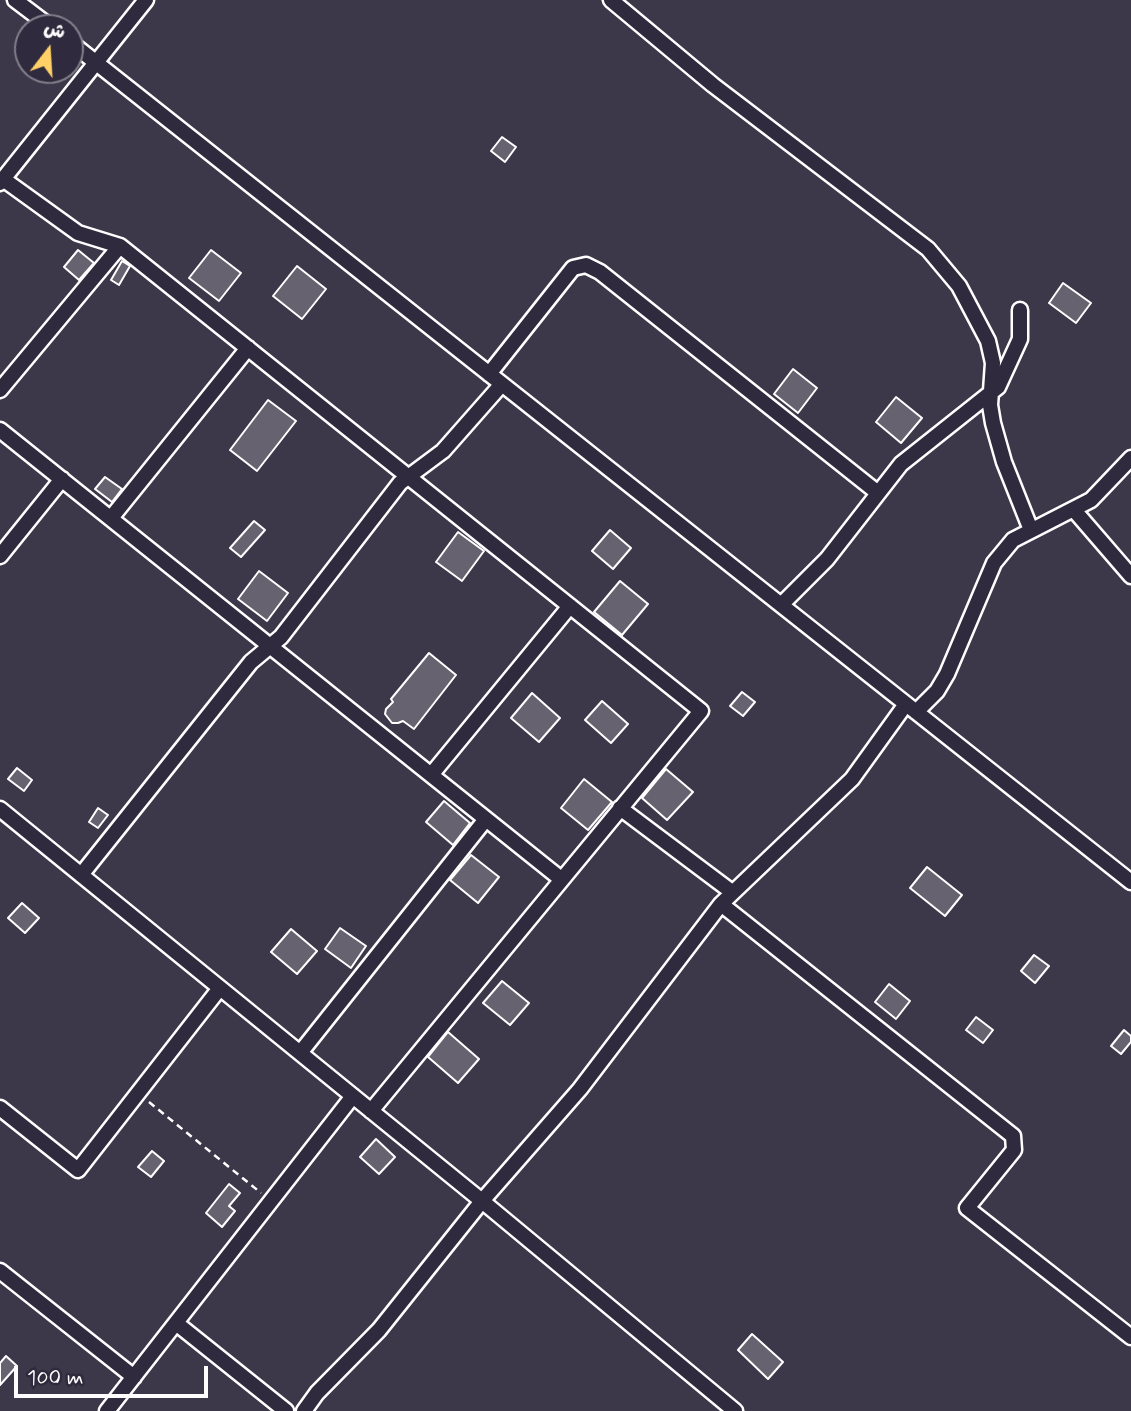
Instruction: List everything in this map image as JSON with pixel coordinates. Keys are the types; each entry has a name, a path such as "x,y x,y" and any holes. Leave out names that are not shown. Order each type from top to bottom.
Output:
{"street":[{"path":"15,0 34,14"},
{"path":"146,0 1,181 78,233 120,246 701,711 371,1111"},
{"path":"611,0 713,85 928,249 960,286 988,341 993,363 993,423 1004,463 1031,530"},
{"path":"84,53 1131,882"},
{"path":"0,390 120,246"},
{"path":"489,374 573,268 586,265 600,272 878,494"},
{"path":"781,605 827,559 901,464 998,387 1020,339 1020,310"},
{"path":"111,519 248,348"},
{"path":"81,875 251,662 281,638 400,483 443,451 502,384"},
{"path":"0,429 561,879"},
{"path":"312,1408 379,1330 482,1201 580,1089 721,904 852,779 911,708 937,691 947,674 994,563 1013,540 1091,500 1131,458"},
{"path":"0,556 62,480"},
{"path":"1074,510 1131,576"},
{"path":"431,775 570,606"},
{"path":"620,808 732,892"},
{"path":"0,809 482,1201 735,1411"},
{"path":"300,1053 486,819"},
{"path":"721,904 1013,1136 1014,1150 967,1208 1131,1338"},
{"path":"0,1108 78,1170 220,988"},
{"path":"107,1411 353,1096"},
{"path":"0,1271 134,1377"},
{"path":"176,1323 286,1411"}],"path":[{"path":"138,1094 271,1201"}],"building":[{"path":"502,137 516,147 505,162 491,151"},
{"path":"78,250 94,263 79,280 64,267"},
{"path":"211,250 241,273 219,301 189,278"},
{"path":"122,261 130,266 119,285 111,280"},
{"path":"297,266 326,289 302,319 273,296"},
{"path":"1063,283 1091,303 1076,323 1049,303"},
{"path":"793,369 817,388 798,413 774,394"},
{"path":"896,397 922,418 901,443 876,422"},
{"path":"268,400 296,421 257,471 230,450"},
{"path":"105,477 122,489 112,502 95,489"},
{"path":"254,521 265,530 241,557 230,548"},
{"path":"610,530 631,548 613,569 592,551"},
{"path":"458,532 484,551 462,581 436,562"},
{"path":"259,571 288,593 267,621 238,599"},
{"path":"620,581 648,604 622,635 594,612"},
{"path":"429,653 456,675 414,729 403,721 392,723 385,714 393,702 391,699"},
{"path":"742,692 755,702 743,716 730,706"},
{"path":"532,693 560,718 539,742 511,718"},
{"path":"602,701 628,724 611,743 585,720"},
{"path":"17,768 32,780 24,791 8,779"},
{"path":"666,769 693,792 667,820 642,798"},
{"path":"584,779 612,802 588,830 561,808"},
{"path":"444,801 470,823 453,845 426,822"},
{"path":"98,808 108,815 98,828 89,822"},
{"path":"471,855 499,877 478,903 450,880"},
{"path":"927,867 962,895 945,916 910,888"},
{"path":"22,903 39,918 25,933 8,918"},
{"path":"340,928 366,946 351,968 325,949"},
{"path":"291,929 317,951 297,974 271,952"},
{"path":"1034,955 1049,966 1035,983 1021,971"},
{"path":"502,981 529,1003 510,1025 483,1003"},
{"path":"889,984 910,1001 896,1019 875,1002"},
{"path":"976,1017 993,1030 983,1043 966,1030"},
{"path":"1124,1030 1131,1036 1131,1042 1121,1054 1111,1046"},
{"path":"448,1032 479,1059 458,1083 428,1057"},
{"path":"376,1139 395,1157 379,1174 360,1157"},
{"path":"152,1151 164,1161 151,1177 138,1167"},
{"path":"229,1184 240,1193 229,1206 235,1211 222,1227 206,1213"},
{"path":"752,1334 783,1362 768,1379 738,1350"},
{"path":"6,1356 17,1366 0,1385 0,1363"}]}
